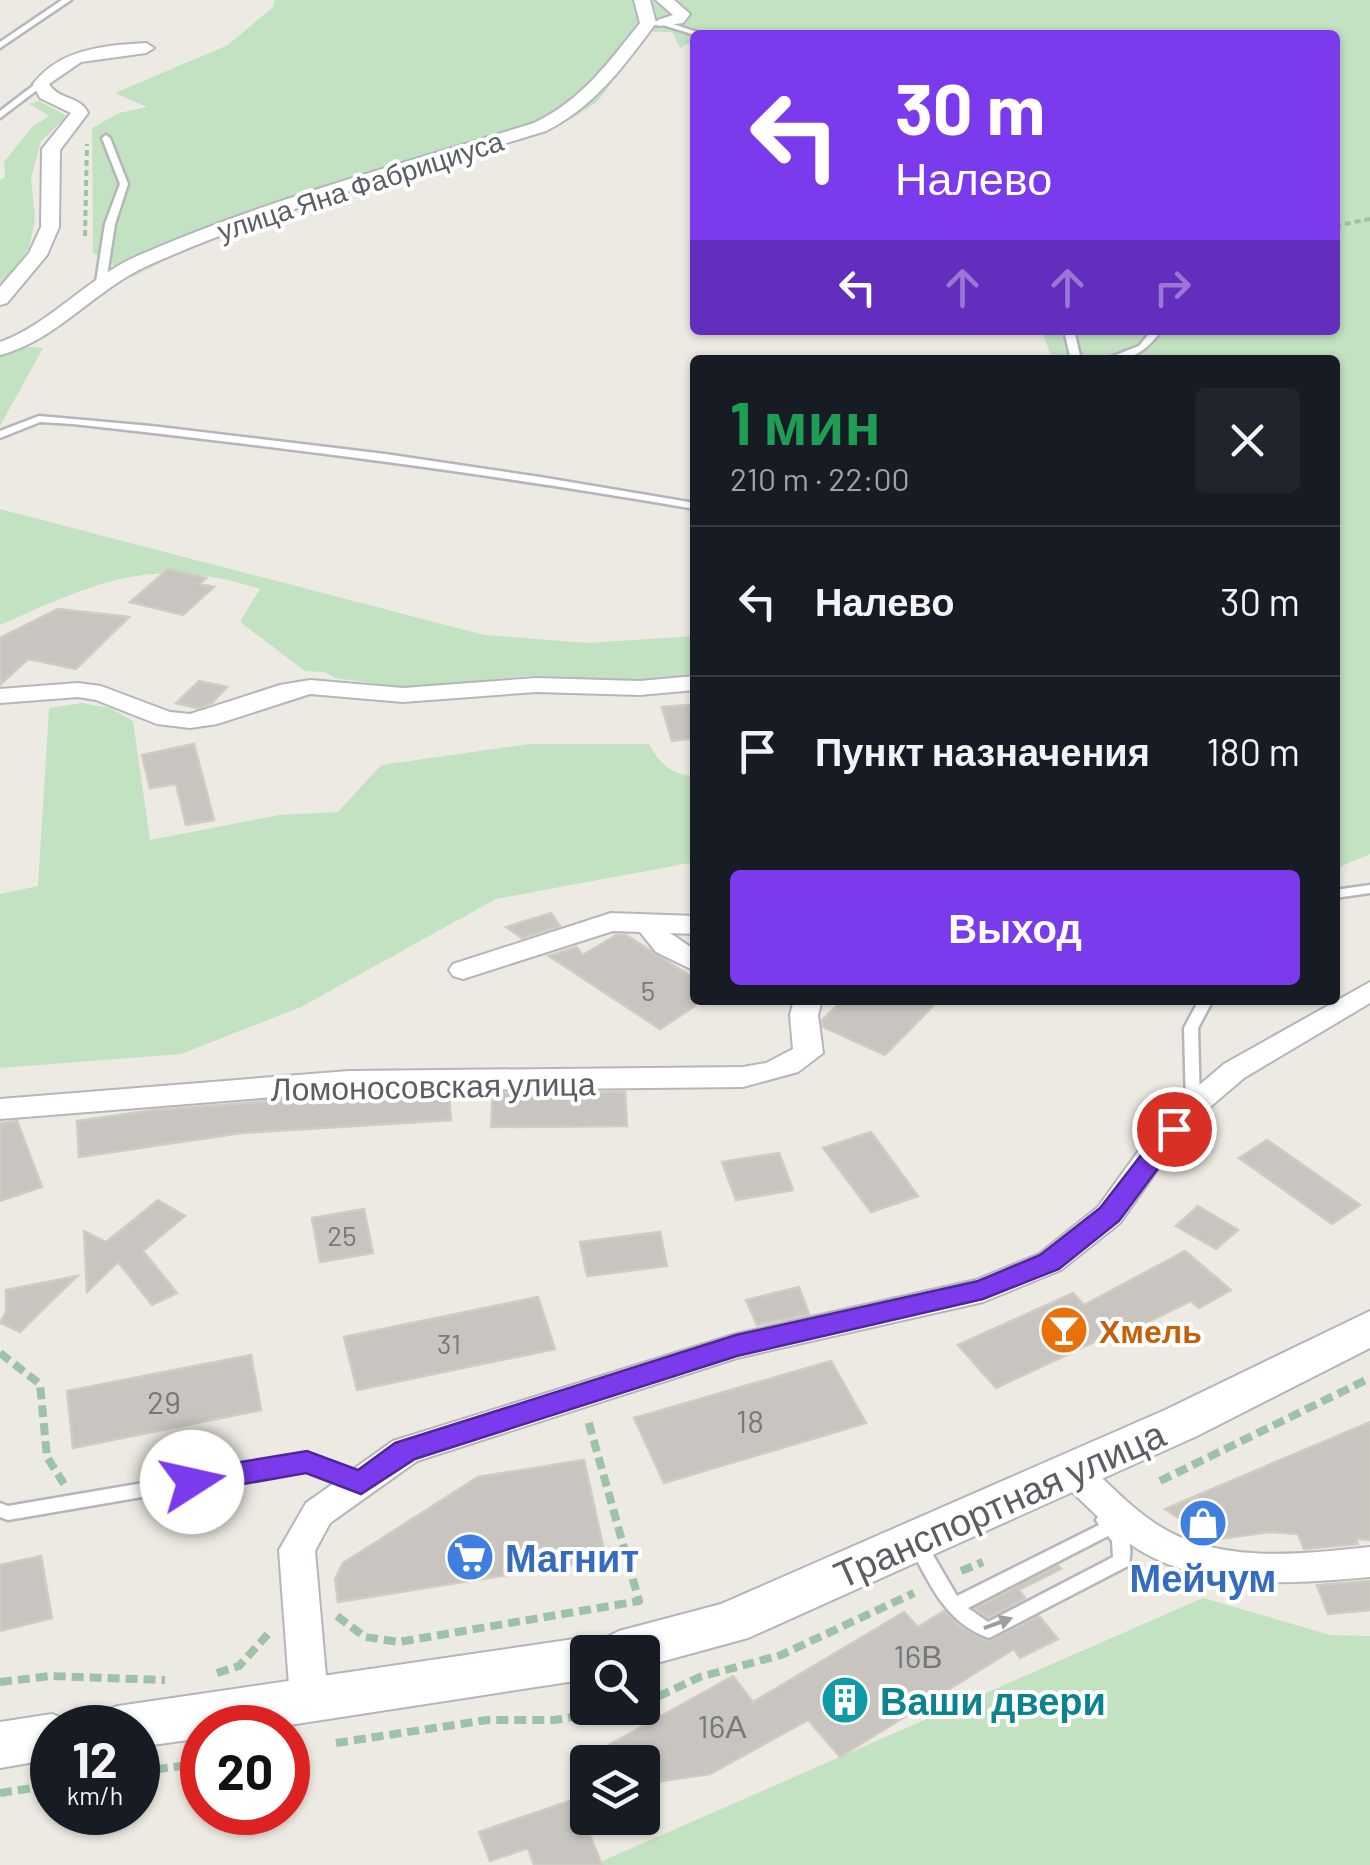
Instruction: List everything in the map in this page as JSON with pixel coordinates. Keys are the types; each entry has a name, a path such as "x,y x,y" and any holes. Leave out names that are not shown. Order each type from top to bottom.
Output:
{"main road":[{"name":"Транспортная улица","path":"660,1641 730,1623 914,1538 1069,1473 1370,1328"},
{"path":"160,1722 570,1661"},
{"path":"0,1745 30,1740"}],"street":[{"path":"642,0 656,23 678,20 682,14 664,0"},
{"name":"улица Яна Фабрициуса","path":"0,349 50,323 101,282 173,247 294,203 540,128 565,116 588,99 656,23"},
{"path":"0,299 38,255 50,227 52,149 80,113 78,108 46,94 41,84 52,72 88,55 146,48"},
{"path":"0,696 78,690 101,693 166,719 190,720 225,714 289,690 310,687 403,695 536,685 640,688 690,683"},
{"path":"463,970 611,922 690,925"},
{"path":"648,923 666,946 690,959"},
{"path":"310,1700 298,1550 318,1513 405,1451 736,1346 983,1290 1050,1262 1110,1215 1156,1149 1192,1108 1234,1071 1370,992"},
{"name":"Ломоносовская улица","path":"0,1109 348,1081 752,1077 785,1068 808,1053 807,1005"},
{"path":"1069,1473 1145,1536 1202,1560 1276,1571 1370,1562"}],"lane":[{"path":"0,46 67,0"},
{"path":"656,23 690,32"},
{"path":"0,115 41,84"},
{"path":"101,282 110,224 124,184 106,138"},
{"path":"1123,355 1143,348 1153,335"},
{"path":"0,435 38,420 73,421 302,445 512,473 690,505"},
{"path":"1340,893 1370,889"},
{"path":"1192,1108 1191,1028 1203,1005"},
{"path":"0,1510 8,1513 307,1462 361,1483"},
{"path":"914,1538 956,1605 977,1628 989,1630 1122,1561 1121,1539 1069,1473"},
{"path":"956,1605 1110,1527"}],"path":[{"path":"86,242 87,139"},
{"path":"1340,225 1370,219"},
{"path":"0,1353 40,1384 47,1457"},
{"path":"1160,1481 1370,1378"},
{"path":"334,1609 340,1621 356,1634 376,1642 390,1642 639,1601 594,1442"},
{"path":"660,1695 700,1676 781,1656 914,1592"},
{"path":"197,1677 238,1666 253,1654 276,1620"},
{"path":"0,1682 50,1676 142,1682 179,1680"},
{"path":"336,1743 487,1720 570,1718"},
{"path":"0,1793 30,1788"}],"green space":[{"path":"275,0 1370,0 1370,854 1340,867 1340,355 1051,355 1043,335 1340,335 1340,30 690,30 690,43 680,48 672,32 651,32 597,102 571,119 532,136 368,183 204,241 132,277 93,253 92,128 119,113 147,107 115,93 228,45 273,7"},
{"path":"39,101 67,116 41,141 31,178 35,219 29,248 0,288 0,180 5,177 4,162 32,127 49,116 29,104"},
{"path":"0,345 43,348 0,426"},
{"path":"0,509 484,635 588,643 690,636 690,675 640,680 526,676 408,688 335,678 325,672 305,671 240,622 260,589 188,574 156,574 97,585 0,625"},
{"path":"82,703 110,708 133,721 150,840 280,815 338,812 381,765 530,744 649,744 667,767 690,775 690,863 496,899 301,1007 181,1054 0,1068 0,894 38,886 49,708"},
{"path":"1203,1598 1330,1635 1370,1636 1370,1865 593,1865"}],"building":[{"path":"168,569 206,578 200,584 214,587 183,615 130,602"},
{"path":"58,609 129,617 76,669 28,659 0,685 0,638"},
{"path":"199,681 227,687 212,703 197,708 176,703"},
{"path":"690,704 690,739 672,741 662,707"},
{"path":"194,744 214,820 186,825 176,784 150,788 142,755"},
{"path":"551,913 560,926 522,938 506,927"},
{"path":"616,935 626,935 690,976 690,1005 695,1006 660,1029 549,956 576,947 583,955"},
{"path":"838,1005 934,1005 885,1055 823,1027 822,1020"},
{"path":"625,1092 627,1126 491,1127 493,1093"},
{"path":"449,1094 451,1120 241,1133 79,1157 77,1121 154,1110 349,1095"},
{"path":"17,1121 42,1187 0,1201 0,1123"},
{"path":"871,1132 918,1196 871,1212 823,1148"},
{"path":"1267,1140 1360,1205 1332,1224 1239,1158"},
{"path":"779,1153 793,1190 736,1200 722,1162"},
{"path":"158,1200 185,1216 143,1251 177,1293 152,1305 118,1262 87,1292 84,1231 106,1242"},
{"path":"1198,1206 1238,1230 1216,1249 1176,1226"},
{"path":"364,1209 373,1253 320,1262 312,1218"},
{"path":"660,1232 667,1266 587,1276 580,1242"},
{"path":"1185,1251 1231,1290 1199,1308 1191,1301 1130,1331 1126,1327 996,1388 958,1345 1073,1293 1084,1305"},
{"path":"77,1276 20,1332 0,1323 6,1312 6,1290"},
{"path":"799,1287 809,1314 757,1325 746,1300"},
{"path":"538,1297 555,1349 357,1390 344,1337"},
{"path":"251,1355 261,1410 73,1448 67,1391"},
{"path":"831,1361 866,1423 664,1483 634,1418"},
{"path":"1370,1422 1370,1540 1304,1549 1298,1534 1269,1532 1212,1540 1165,1509"},
{"path":"584,1460 606,1559 338,1602 335,1579 343,1563 478,1477"},
{"path":"41,1556 52,1618 0,1631 0,1565"},
{"path":"1058,1566 1061,1569 1019,1590 1025,1598 988,1618 975,1608"},
{"path":"1370,1581 1370,1610 1328,1614 1317,1585"},
{"path":"944,1611 958,1625 987,1641 1039,1616 1058,1639 1020,1658 1014,1649 840,1757 808,1720 710,1774 660,1781 660,1745 609,1745 645,1725 660,1725 660,1717 733,1676 753,1702 904,1612 918,1627"},
{"path":"570,1801 570,1835 590,1835 602,1865 534,1865 528,1848 490,1861 479,1832"}],"place":[{"name":"Хмель","path":"1064,1330"},
{"name":"Мейчум","path":"1203,1523"},
{"name":"Магнит","path":"470,1557"},
{"name":"Ваши двери","path":"845,1700"}],"route":[{"path":"192,1482 307,1462 361,1483 405,1451 736,1346 983,1290 1050,1262 1110,1215 1174,1129"}]}
